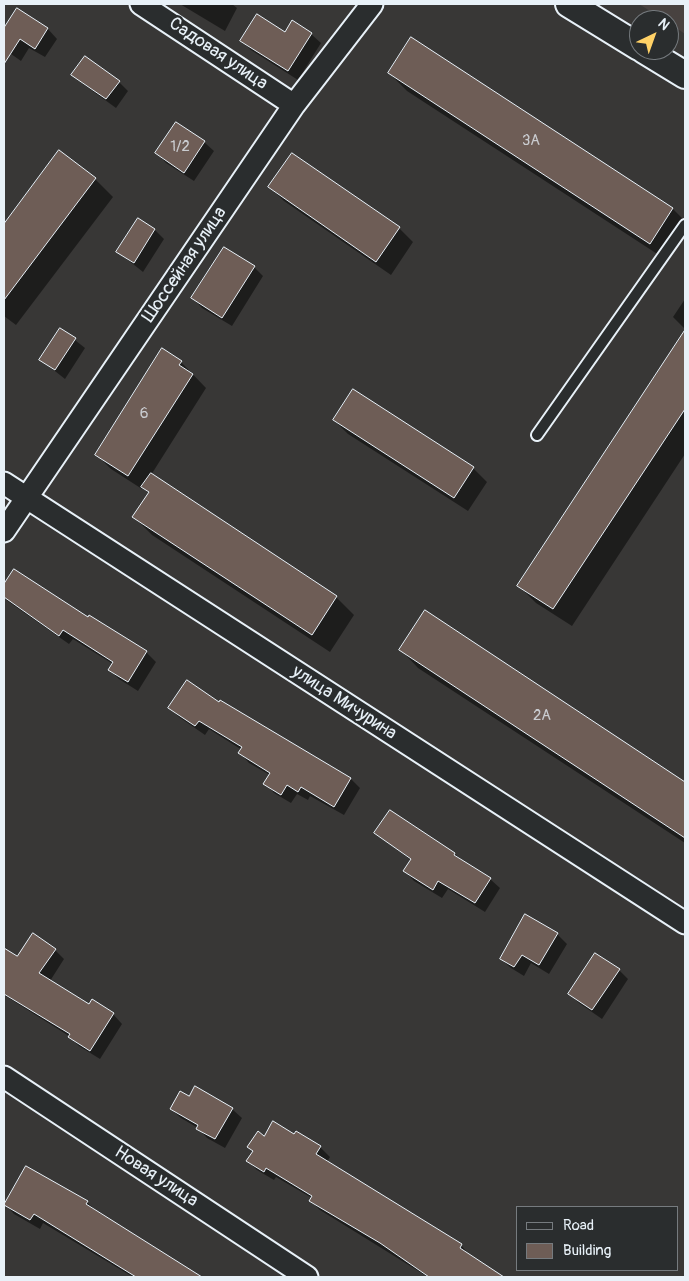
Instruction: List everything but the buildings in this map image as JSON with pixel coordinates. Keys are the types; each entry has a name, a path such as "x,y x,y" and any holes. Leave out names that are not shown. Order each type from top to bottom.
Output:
{"street":[{"name":"Садовая улица","path":"141,4 294,105"},
{"name":"Шоссейная улица","path":"4,531 294,105 372,4"},
{"path":"580,6 629,40"},
{"path":"660,60 685,75"},
{"name":"улица Мичурина","path":"4,483 685,922"},
{"name":"Новая улица","path":"4,1076 308,1277"}],"lane":[{"path":"537,435 685,225"}],"shaded area":[{"path":"639,4 685,4 685,34 679,30 679,10 648,10"}]}
